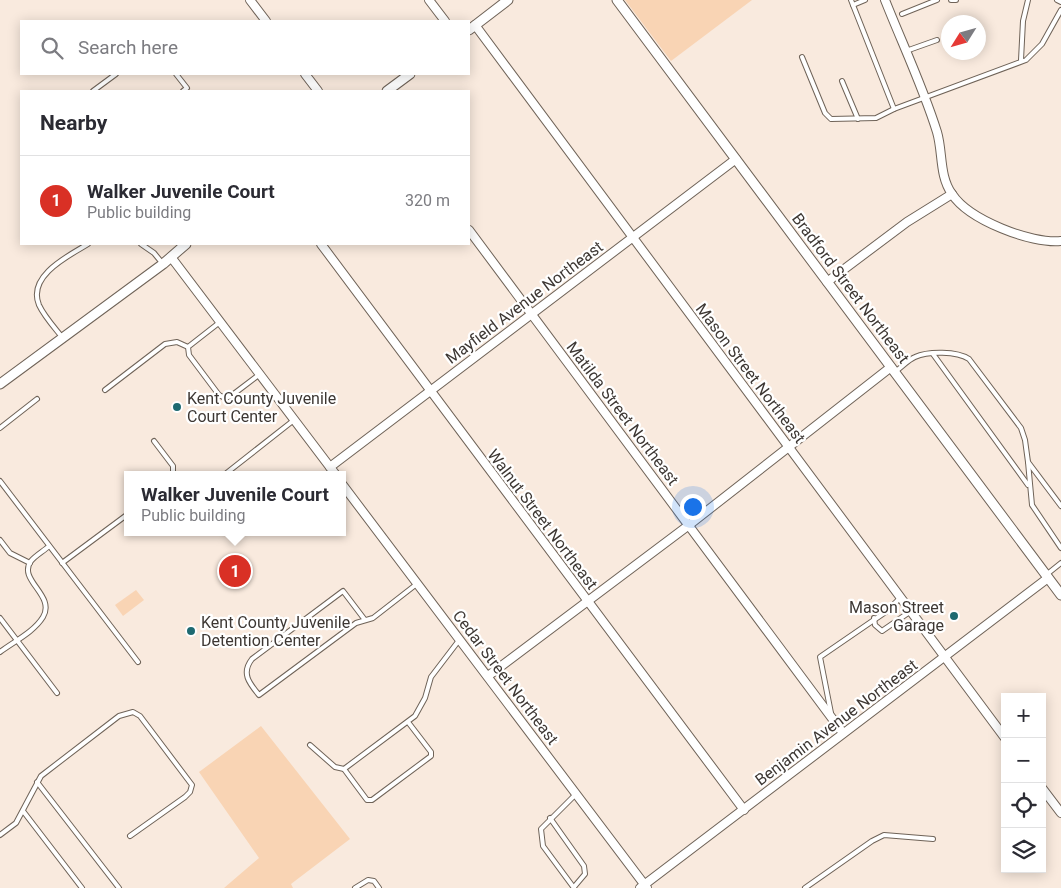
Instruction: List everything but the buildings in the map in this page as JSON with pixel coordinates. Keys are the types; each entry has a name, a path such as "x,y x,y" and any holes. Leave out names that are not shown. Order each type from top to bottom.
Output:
{"street":[{"path":"250,0 265,20"},
{"path":"429,0 444,20"},
{"path":"472,27 508,0"},
{"name":"Bradford Street Northeast","path":"617,0 1061,594"},
{"path":"885,0 937,133 946,182 952,194 968,210 1014,233 1043,241 1061,241"},
{"name":"Mason Street Northeast","path":"472,27 633,238 1001,733"},
{"path":"306,75 317,90"},
{"path":"388,90 409,75"},
{"name":"Mayfield Avenue Northeast","path":"330,467 736,160"},
{"path":"827,282 907,222 952,194"},
{"name":"Matilda Street Northeast","path":"470,231 843,733"},
{"path":"0,384 163,264 185,245"},
{"name":"Walnut Street Northeast","path":"322,245 744,810"},
{"path":"171,257 333,471"},
{"path":"488,676 892,370"},
{"name":"Cedar Street Northeast","path":"346,489 577,794 644,887"},
{"name":"Benjamin Avenue Northeast","path":"644,887 843,733 945,658 1047,576"},
{"path":"1046,793 1061,813"}],"lane":[{"path":"865,0 852,2 894,109"},
{"path":"902,14 937,0"},
{"path":"951,0 956,0"},
{"path":"1021,60 1021,31 1028,0"},
{"path":"1057,0 1061,2"},
{"path":"802,57 828,117 831,119 876,118 894,109 1021,60 1026,60 1042,44 1061,10"},
{"path":"906,52 937,40"},
{"path":"94,90 115,75"},
{"path":"177,75 187,88 184,90"},
{"path":"842,81 858,119"},
{"path":"63,338 39,306 36,295 40,281 49,271 87,245"},
{"path":"143,245 154,252 163,264"},
{"path":"188,347 220,322"},
{"path":"105,390 165,344 177,342 188,347"},
{"path":"188,347 189,356 222,397 231,396 260,374"},
{"path":"933,354 1028,485"},
{"path":"892,370 915,358 933,354 959,355 970,359 1021,428 1028,452 1028,485 1034,509 1061,548"},
{"path":"0,428 37,399"},
{"path":"229,471 294,420"},
{"path":"154,441 173,466 173,471"},
{"path":"1028,462 1061,506"},
{"path":"0,481 138,662"},
{"path":"62,562 124,517"},
{"path":"0,540 10,553 30,563"},
{"path":"0,652 37,625 46,611 45,600 28,574 30,563 50,546"},
{"path":"1047,576 1061,563"},
{"path":"365,620 344,591 252,659 245,670 246,677 259,695 356,623 373,618 418,583"},
{"path":"831,717 820,656 901,597"},
{"path":"874,618 875,625 882,631 911,611"},
{"path":"0,618 57,693"},
{"path":"344,769 415,716 425,698 431,676 460,639"},
{"path":"0,835 16,823 40,776 120,716 133,712 140,716 192,785 190,792 185,797 130,836"},
{"path":"310,745 335,767 344,769 367,800 372,800 431,756 431,752 408,722"},
{"path":"37,782 119,888"},
{"path":"550,818 584,866 585,874 574,888 541,842 541,829 550,818 577,794"},
{"path":"23,811 82,888"},
{"path":"805,888 872,841 884,835 933,839"},
{"path":"355,888 368,880 374,881 380,888"}],"shaded area":[{"path":"625,0 752,0 671,61"},
{"path":"136,590 144,600 123,616 115,605"},
{"path":"261,726 350,839 291,884 293,888 224,888 259,858 199,772"}],"place":[{"name":"Kent County Juvenile Court Center","path":"177,407"},
{"name":"Walker Juvenile Court","path":"235,571"},
{"name":"Mason Street Garage","path":"954,616"},
{"name":"Kent County Juvenile Detention Center","path":"191,631"}]}
